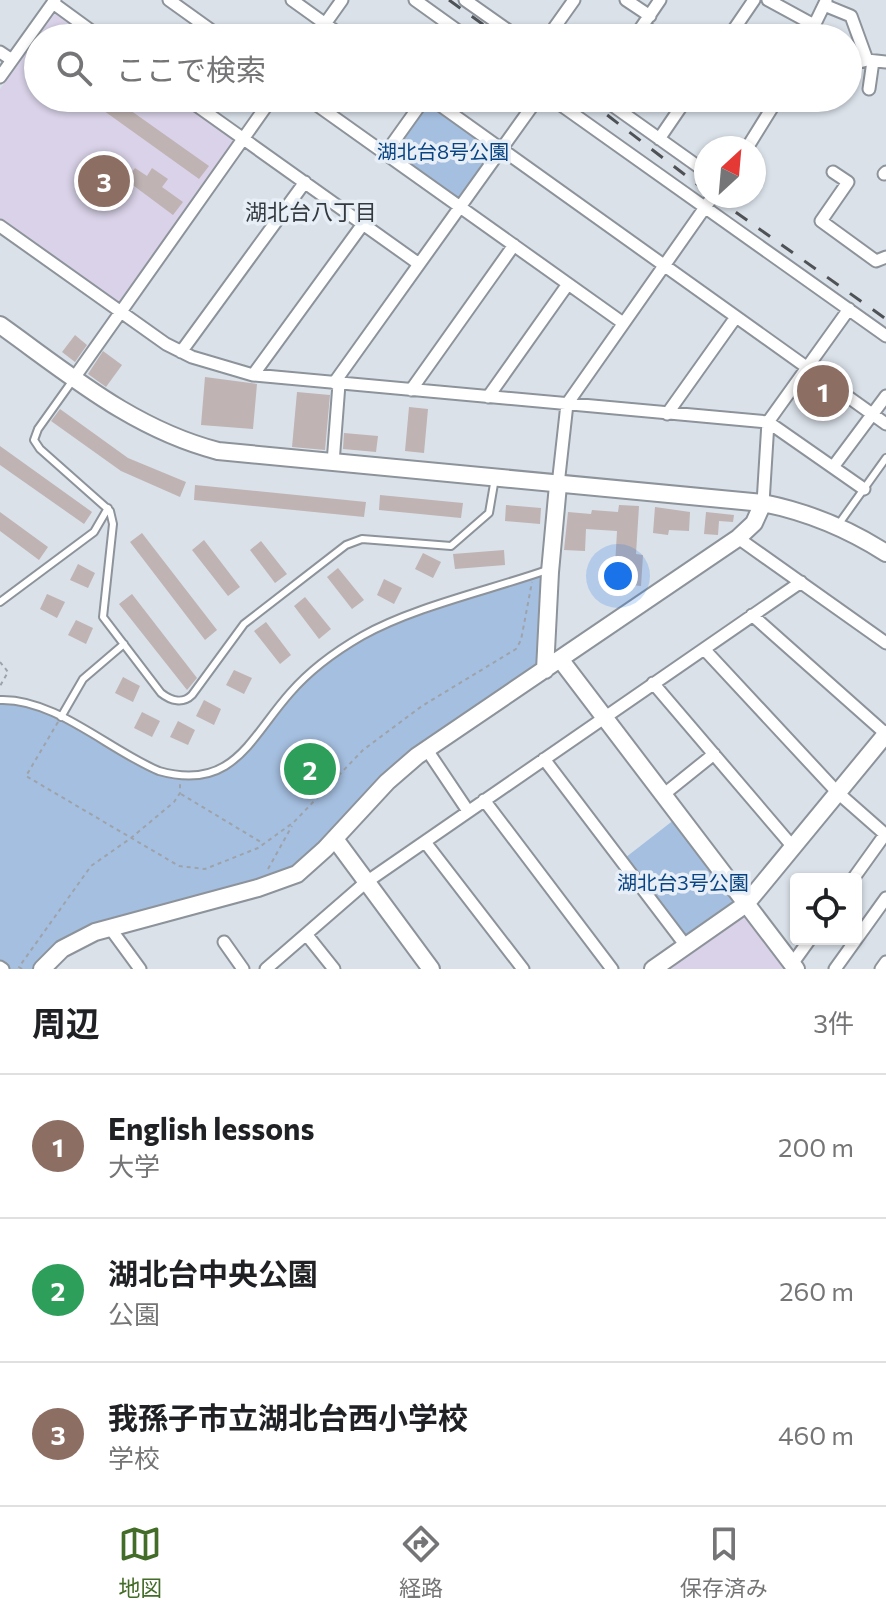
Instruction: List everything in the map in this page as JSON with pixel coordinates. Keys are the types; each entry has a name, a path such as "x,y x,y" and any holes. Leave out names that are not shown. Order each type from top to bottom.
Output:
{"street":[{"path":"169,0 202,24"},
{"path":"292,0 325,24 342,0"},
{"path":"415,0 448,24"},
{"path":"557,24 574,0"},
{"path":"626,0 649,24"},
{"path":"644,24 660,0"},
{"path":"738,24 754,0"},
{"path":"768,0 812,24"},
{"path":"38,24 54,2 83,24"},
{"path":"472,2 501,24"},
{"path":"814,24 825,2 851,16 855,24"},
{"path":"862,36 876,61 869,89"},
{"path":"0,77 24,43"},
{"path":"0,52 12,60"},
{"path":"205,112 419,264"},
{"path":"74,378 262,112"},
{"path":"326,112 623,323"},
{"path":"385,154 416,112"},
{"path":"447,112 886,424"},
{"path":"333,463 337,384 528,112"},
{"path":"571,112 694,200"},
{"path":"621,112 694,164"},
{"path":"659,139 677,112"},
{"path":"754,136 769,112"},
{"path":"833,172 848,182 821,221 876,261 886,257"},
{"path":"181,352 305,182"},
{"path":"545,670 542,572 558,485 567,404 705,208 886,336"},
{"path":"253,375 363,224"},
{"path":"0,226 166,344 181,352 253,375 768,422 864,489"},
{"path":"411,390 514,245"},
{"path":"488,397 568,284"},
{"path":"42,969 62,949 95,932 258,888 297,874 335,839 387,782 427,750 738,538 754,523 763,503 768,422 849,309"},
{"path":"667,414 736,317"},
{"path":"0,325 120,411 188,444 249,456 763,503 838,525 886,553"},
{"path":"833,467 886,396"},
{"path":"738,538 886,643"},
{"path":"266,969 365,883 801,582"},
{"path":"653,969 746,904 886,734 752,615"},
{"path":"704,649 837,792 886,834 857,873"},
{"path":"560,659 794,966 806,945"},
{"path":"653,683 793,847"},
{"path":"427,750 468,811"},
{"path":"663,795 714,754"},
{"path":"544,759 686,946"},
{"path":"484,800 612,969"},
{"path":"335,839 431,969"},
{"path":"425,842 523,969"},
{"path":"835,969 886,898"},
{"path":"110,928 140,969"},
{"path":"306,934 334,969"},
{"path":"224,942 243,969"},
{"path":"881,969 886,962"}],"lane":[{"path":"74,378 38,429 34,440 113,516 102,612 161,693 173,699 188,699 244,624 346,545 362,539 451,546 489,513 495,478"},
{"path":"838,525 886,458"},
{"path":"0,602 94,532 108,508"},
{"path":"94,532 111,538"},
{"path":"0,700 32,704 150,767 181,775 216,770 237,758 251,745 292,691 322,664 365,634 401,618 542,572"},
{"path":"61,717 83,679 124,644"}],"path":[{"path":"61,717 26,776 179,866 205,869 264,844 294,822 363,750 422,706 516,649 542,572"},
{"path":"0,662 8,672 0,686"},
{"path":"22,969 19,967 91,866 174,802 180,793 181,775"},
{"path":"180,793 264,844"},
{"path":"258,888 294,822"}],"shaded area":[{"path":"56,12 73,24 47,24"},
{"path":"24,56 24,112 197,112 237,141 120,307 0,222 0,89"},
{"path":"745,914 787,969 664,969"}],"green space":[{"name":"湖北台8号公園","path":"415,112 446,112 501,149 460,207 385,154"},
{"path":"550,569 545,670 417,756 297,874 95,932 42,969 0,967 0,700 32,704 150,767 170,774 216,770 245,751 280,705 322,664 382,626"},
{"name":"湖北台3号公園","path":"679,816 746,904 686,946 621,861"}],"building":[{"path":"106,112 133,112 209,166 199,179"},
{"path":"135,168 147,176 152,168 168,179 162,187 183,202 173,215 126,180"},
{"path":"75,335 87,345 75,362 62,352"},
{"path":"103,351 122,365 106,387 88,374"},
{"path":"205,377 257,384 253,429 201,425"},
{"path":"297,392 330,395 325,450 292,447"},
{"path":"409,407 428,409 424,453 405,451"},
{"path":"60,409 128,458 186,482 180,497 121,471 51,421"},
{"path":"344,433 378,436 376,452 343,449"},
{"path":"0,446 92,512 84,524 0,465"},
{"path":"195,485 366,502 364,517 194,500"},
{"path":"380,495 463,503 461,518 379,510"},
{"path":"506,505 541,508 540,524 505,521"},
{"path":"619,505 639,506 636,554 643,555 641,586 614,583 617,531 586,529 585,551 564,550 568,512 618,512"},
{"path":"655,507 690,512 689,531 669,530 668,535 653,533"},
{"path":"0,512 48,547 39,560 0,531"},
{"path":"706,512 734,515 733,522 719,521 718,535 704,534"},
{"path":"142,533 217,630 205,640 130,542"},
{"path":"204,540 240,587 228,596 192,550"},
{"path":"261,541 287,574 275,583 250,550"},
{"path":"504,550 505,565 455,569 453,554"},
{"path":"423,553 441,562 433,578 415,569"},
{"path":"78,564 95,573 88,588 70,580"},
{"path":"338,568 364,600 352,609 327,577"},
{"path":"384,579 402,588 394,604 377,595"},
{"path":"47,594 65,602 57,618 40,609"},
{"path":"132,594 197,678 187,690 119,604"},
{"path":"305,597 331,629 319,639 294,606"},
{"path":"76,620 93,628 86,644 68,635"},
{"path":"266,622 291,655 280,664 254,631"},
{"path":"234,670 252,678 244,694 226,685"},
{"path":"123,677 140,686 133,702 115,693"},
{"path":"204,700 221,709 214,725 196,716"},
{"path":"142,712 160,721 152,737 134,728"},
{"path":"178,721 195,730 188,745 170,737"}],"railway":[{"path":"449,0 482,24"},
{"path":"603,112 694,182"},
{"path":"730,208 886,319"}],"place":[{"name":"我孫子市立湖北台西小学校","path":"104,181"},
{"name":"English lessons","path":"823,391"},
{"name":"湖北台中央公園","path":"310,769"}],"district":[{"name":"湖北台八丁目","path":"311,211"}]}
